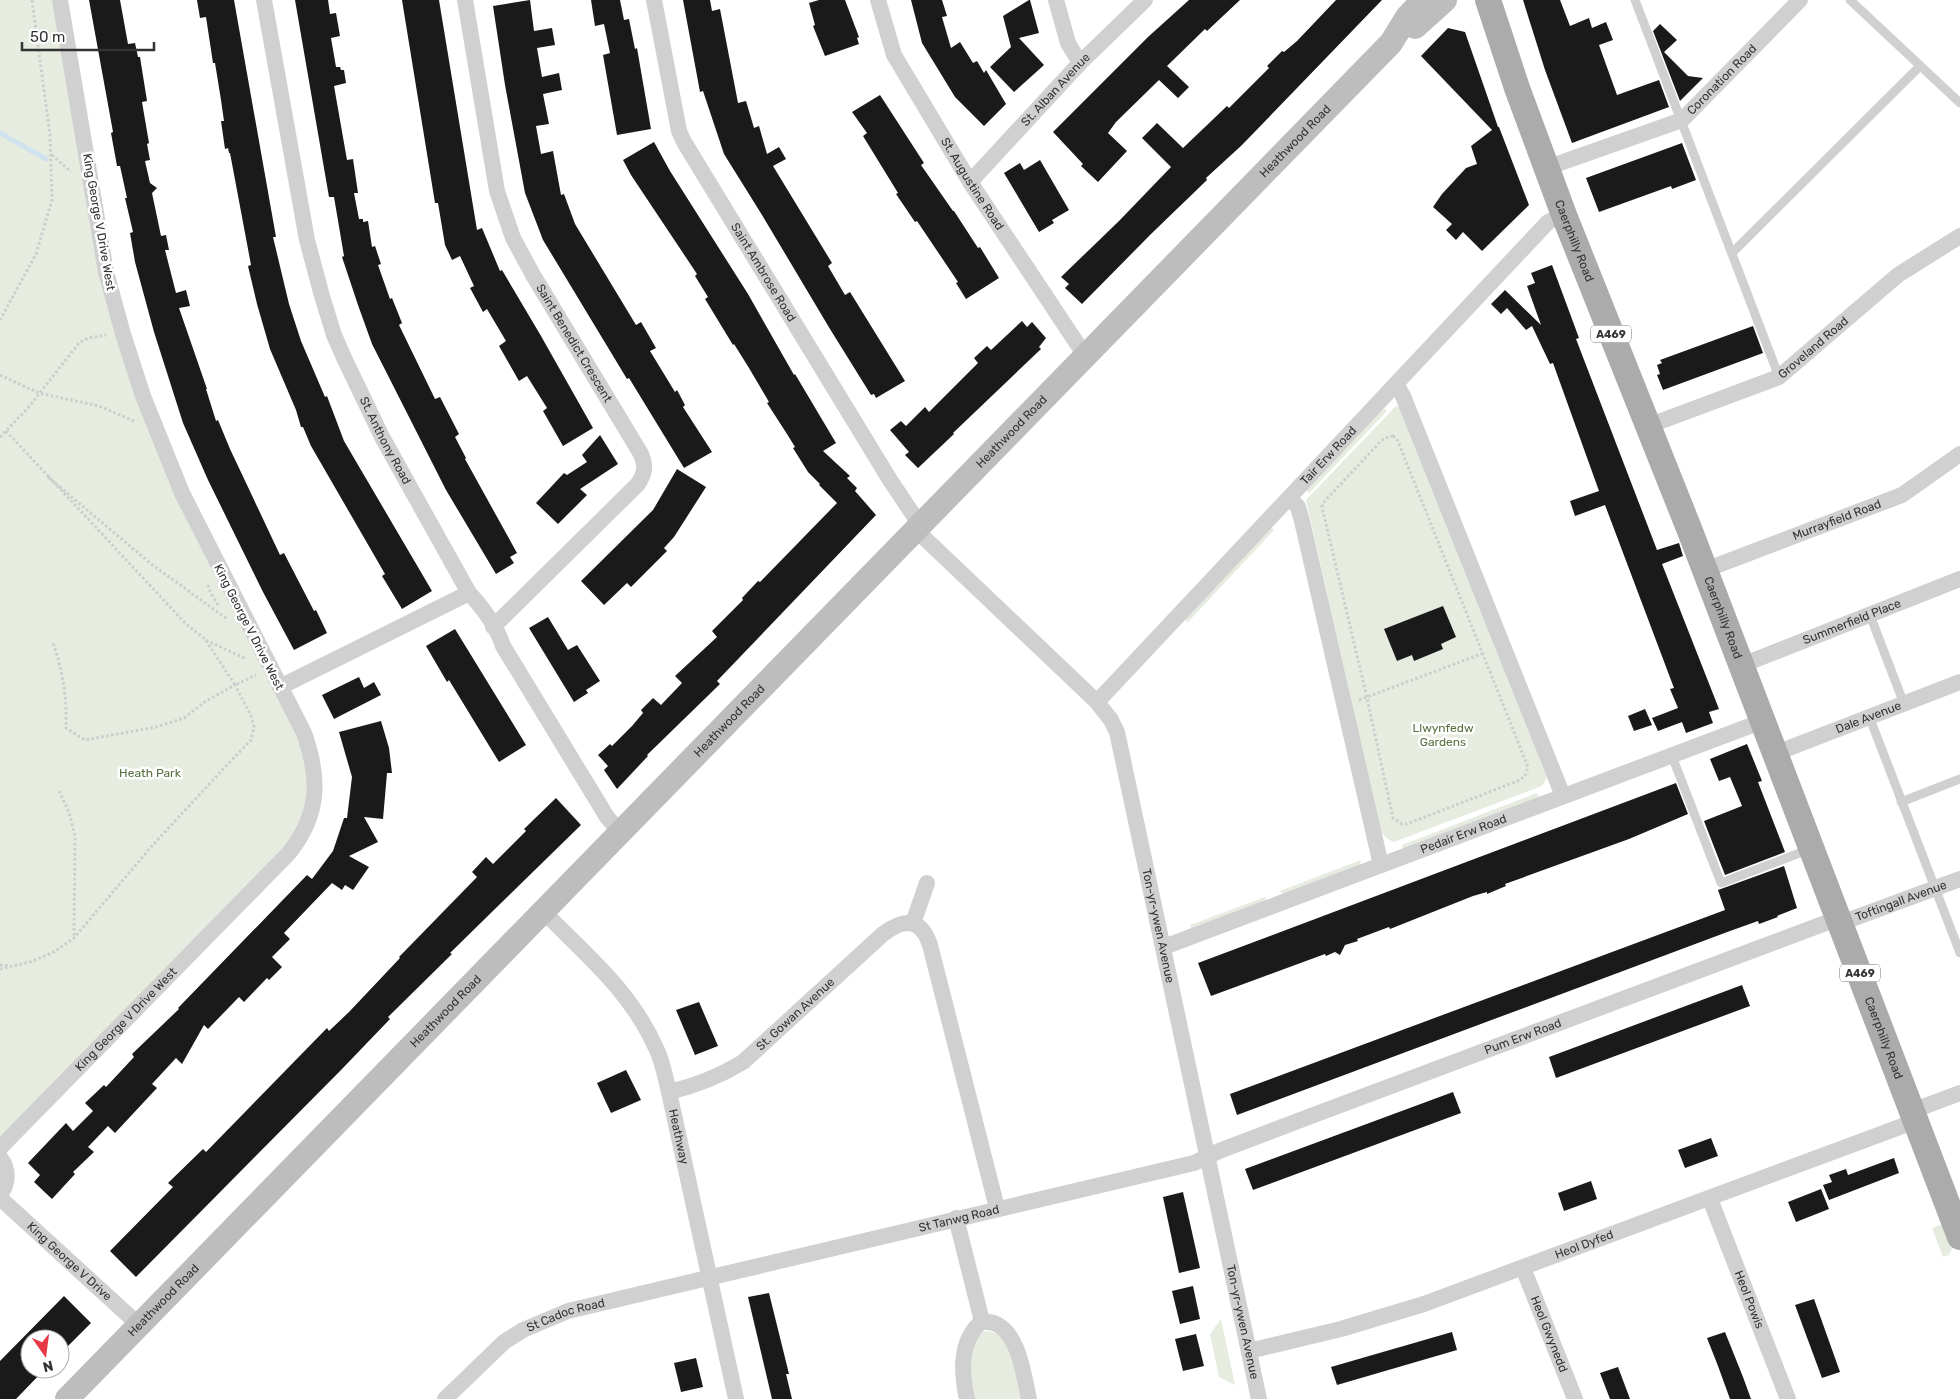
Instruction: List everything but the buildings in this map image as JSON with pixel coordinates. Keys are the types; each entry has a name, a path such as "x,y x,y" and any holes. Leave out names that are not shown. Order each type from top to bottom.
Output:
{"main road":[{"name":"Caerphilly Road","path":"1488,0 1514,80 1546,168 1742,665 1960,1236"}],"street":[{"name":"King George V Drive West","path":"0,1148 289,853 307,825 316,788 315,770 304,733 182,494 155,429 122,334 106,272 60,0"},
{"name":"St. Anthony Road","path":"264,0 307,240 334,335 382,437 469,593 480,605 494,627 508,654 607,817 621,833"},
{"name":"Saint Benedict Crescent","path":"465,0 494,176 499,200 513,238 533,275 641,454 645,467 644,476 638,484 494,627"},
{"name":"Saint Ambrose Road","path":"654,0 679,131 684,142 918,528"},
{"name":"St. Augustine Road","path":"878,0 894,56 970,182 1086,357"},
{"path":"1056,0 1068,43 1080,63"},
{"name":"St. Alban Avenue","path":"970,182 1080,63 1145,0"},
{"name":"Heathwood Road","path":"67,1399 1391,43 1407,17 1423,0"},
{"name":"Heathwood Road","path":"1391,43 1417,26 1445,0"},
{"name":"Coronation Road","path":"1546,168 1682,120 1800,0"},
{"name":"Tair Erw Road","path":"1097,702 1548,222 1564,215"},
{"name":"Groveland Road","path":"1648,426 1779,377 1898,275 1960,236"},
{"path":"1396,384 1403,396 1563,796"},
{"name":"Murrayfield Road","path":"1705,570 1902,495 1960,454"},
{"path":"1290,498 1298,507 1302,521 1381,866"},
{"name":"Ton-yr-ywen Avenue","path":"918,528 1097,702 1111,720 1117,732 1164,947 1258,1399"},
{"name":"Summerfield Place","path":"1742,665 1960,580"},
{"path":"280,687 469,593"},
{"name":"Dale Avenue","path":"1776,753 1960,682"},
{"name":"Pedair Erw Road","path":"1164,947 1763,721"},
{"name":"Toftingall Avenue","path":"1840,921 1960,878"},
{"path":"927,883 913,923 926,933 930,945 997,1208"},
{"name":"Heathway","path":"544,912 597,963 632,1006 657,1049 669,1092 736,1399"},
{"name":"Pum Erw Road","path":"1207,1157 1840,921"},
{"name":"St. Gowan Avenue","path":"669,1092 694,1085 729,1071 743,1062 883,934 894,926 913,923"},
{"name":"Heol Dyfed","path":"1249,1351 1370,1321 1433,1301 1710,1199 1914,1116 1960,1093"},
{"path":"0,1157 7,1171 7,1180 0,1197"},
{"name":"St Tanwg Road","path":"710,1277 1194,1163 1207,1157"},
{"name":"King George V Drive","path":"0,1197 139,1325"},
{"name":"Heol Powis","path":"1710,1199 1788,1399"},
{"path":"956,1218 982,1321"},
{"name":"Heol Gwynedd","path":"1523,1268 1575,1399"},
{"name":"St Cadoc Road","path":"445,1399 504,1342 531,1326 568,1310 710,1277"},
{"path":"967,1399 962,1368 964,1354 974,1327 982,1321 994,1323 1003,1329 1013,1343 1019,1354 1028,1399"}],"lane":[{"path":"1635,0 1779,377"},
{"path":"1850,0 1960,103"},
{"path":"1732,253 1920,66"},
{"path":"1870,615 1904,704"},
{"path":"1869,716 1960,953"},
{"path":"1672,756 1721,883 1812,848"},
{"path":"1902,802 1960,779"}],"path":[{"path":"0,320 36,254 52,200 50,135 32,0"},
{"path":"0,437 28,408 79,343 88,338 102,335 122,334"},
{"path":"0,375 39,393 99,406 138,422"},
{"path":"6,431 186,624 204,639 246,658"},
{"path":"1393,436 1398,439 1483,653 1528,767 1528,772 1520,780 1407,824 1402,824 1393,818 1322,507 1323,503 1386,438 1393,436"},
{"path":"48,476 150,563 227,619"},
{"path":"206,580 211,594 231,627"},
{"path":"0,970 30,962 54,952 74,938 151,847 251,740 254,727 251,716 235,685 204,639"},
{"path":"53,643 59,659 67,700 66,728 85,740 156,726 184,718 206,701 256,675 241,650"},
{"path":"1352,703 1490,650"},
{"path":"59,791 69,812 75,836 74,938"},
{"path":"0,965 12,966"}],"green space":[{"name":"Heath Park","path":"0,0 55,0 121,344 304,745 309,798 292,841 0,1141"},
{"name":"Llwynfedw Gardens","path":"1396,406 1401,408 1547,778 1542,786 1394,842 1381,833 1306,500"},
{"path":"1384,408 1387,411 1309,493 1306,490"},
{"path":"1272,528 1274,530 1188,622 1186,621 1186,618"},
{"path":"1537,793 1539,798 1403,850 1402,845"},
{"path":"1361,860 1360,866 1284,895 1280,891"},
{"path":"1265,897 1264,902 1191,928 1190,925"},
{"path":"1943,1224 1952,1249 1949,1255 1943,1257 1932,1228"},
{"path":"1221,1319 1235,1385 1219,1377 1210,1334"},
{"path":"985,1331 999,1335 1007,1343 1016,1367 1023,1399 974,1399 969,1362 970,1353 973,1345"}],"waterway":[{"path":"0,133 46,159"}]}
